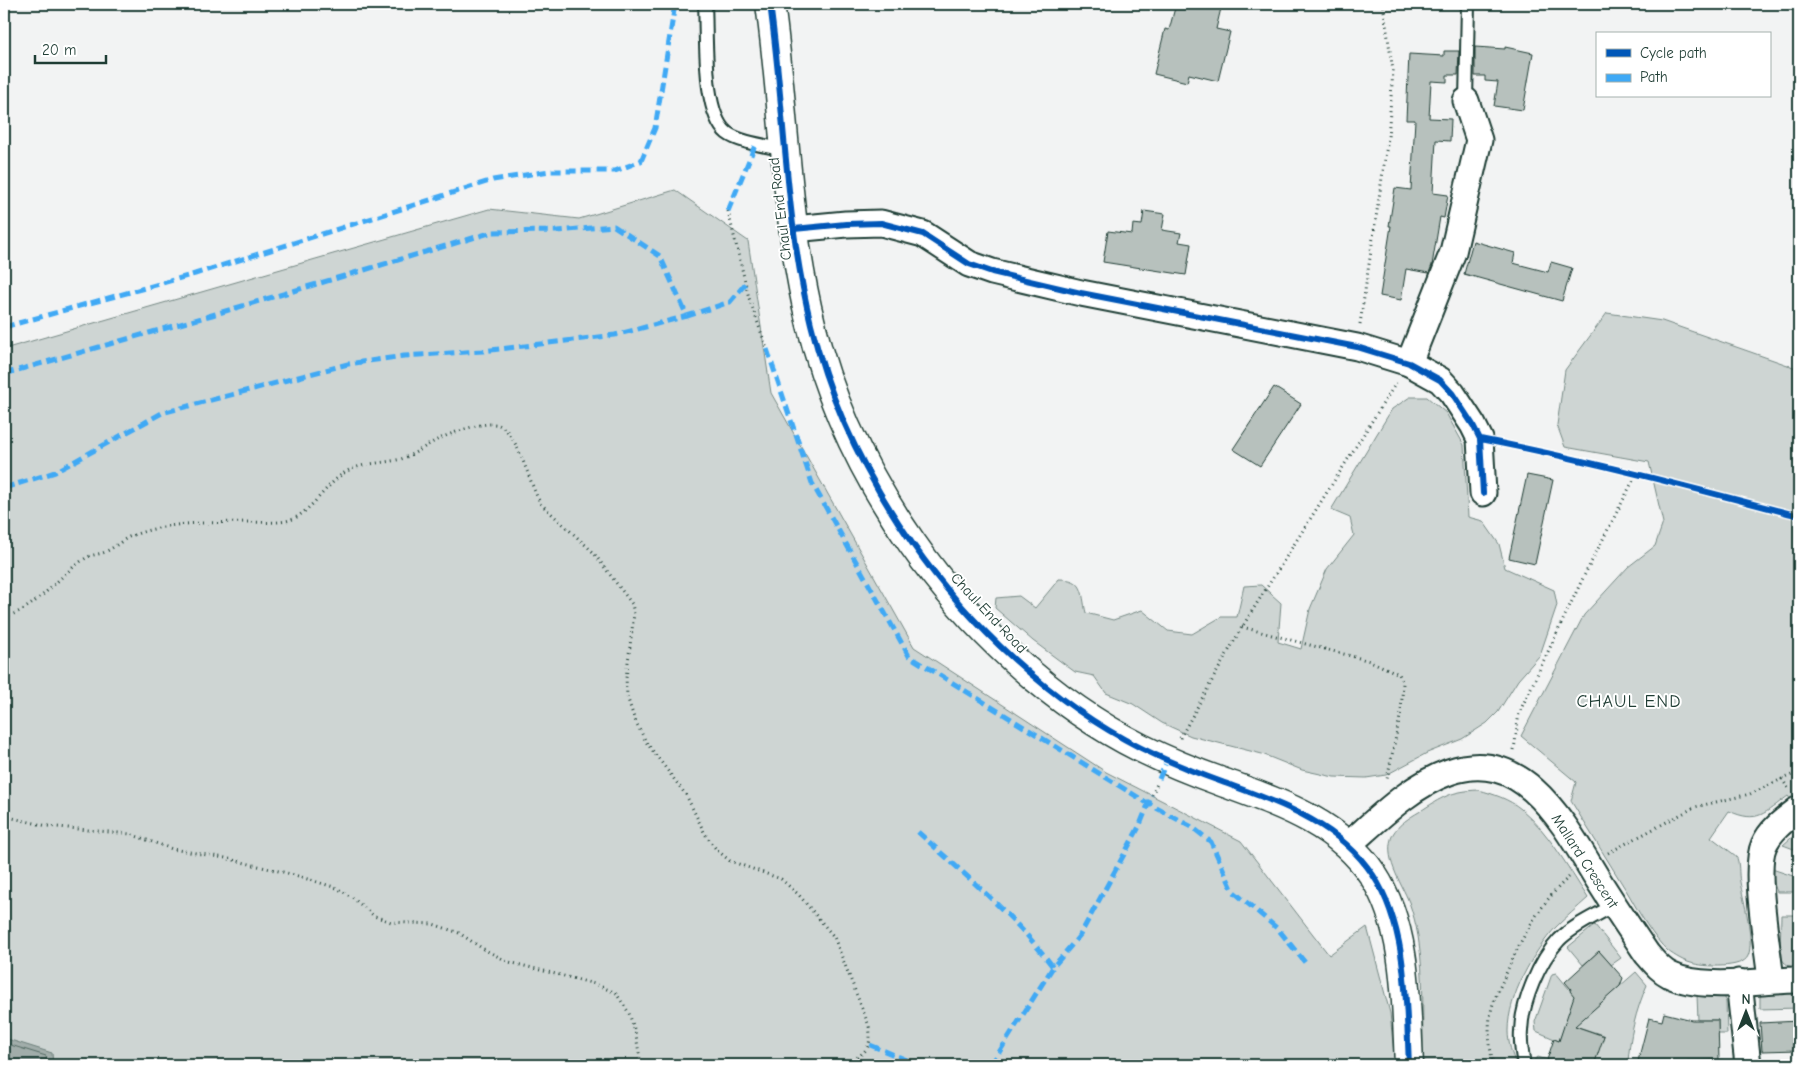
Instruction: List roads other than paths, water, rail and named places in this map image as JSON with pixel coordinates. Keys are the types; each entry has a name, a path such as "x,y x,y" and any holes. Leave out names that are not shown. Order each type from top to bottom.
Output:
{"street":[{"name":"Chaul End Road","path":"770,4 798,263 811,326 822,364 844,423 873,483 913,545 962,606 1020,664 1053,691 1105,728 1167,760 1294,810 1328,830 1348,845 1375,877 1393,921 1403,968 1409,1065"},
{"path":"1409,363 1453,252 1479,140 1466,101"},
{"path":"794,229 882,223 923,234 969,264 992,272 1081,293 1357,347 1409,363 1440,380 1452,393 1473,425 1480,439 1483,492"},
{"name":"Mallard Crescent","path":"1348,845 1385,813 1431,780 1449,772 1479,767 1509,773 1532,789 1567,829 1647,954 1662,970 1681,979 1711,983 1799,980"},
{"path":"1771,980 1760,884 1760,861 1764,844 1769,836 1799,809"},
{"path":"1739,982 1748,1065"}],"lane":[{"path":"706,4 708,86 714,114 719,125 728,134 741,140 786,150"},
{"path":"1466,101 1468,4"},
{"path":"1524,1065 1520,1032 1522,1014 1536,974 1543,961 1559,940 1575,927 1614,905"}],"water":[{"path":"4,1038 52,1053 53,1065 4,1065"}],"district":[{"name":"CHAUL END","path":"1629,701"}]}
